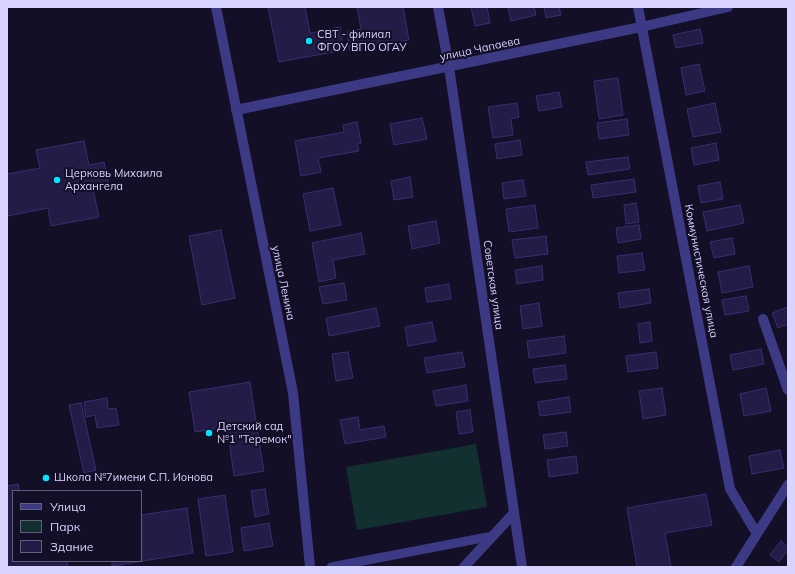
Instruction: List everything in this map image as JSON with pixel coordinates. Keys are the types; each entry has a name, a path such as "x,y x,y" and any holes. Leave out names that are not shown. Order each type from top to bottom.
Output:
{"street":[{"name":"улица Ленина","path":"216,7 293,393 310,567"},
{"name":"Советская улица","path":"438,7 449,67 522,567"},
{"name":"Коммунистическая улица","path":"638,7 730,489 757,534"},
{"name":"улица Чапаева","path":"236,110 641,27 728,7"},
{"path":"763,319 788,390"},
{"path":"736,567 788,485"},
{"path":"464,567 514,513"}],"lane":[{"path":"331,567 492,536"}],"green space":[{"path":"476,444 487,507 357,530 346,467"}],"building":[{"name":"СВТ - филиал ФГОУ ВПО ОГАУ","path":"268,7 305,7 310,33 340,27 344,50 279,62"},
{"path":"357,7 403,7 409,40 350,51 347,32 361,29"},
{"path":"471,7 487,7 490,23 475,26"},
{"path":"508,7 534,7 536,15 511,21"},
{"path":"544,7 559,7 561,15 546,18"},
{"path":"700,29 703,43 676,48 673,35"},
{"path":"699,64 705,91 686,95 681,68"},
{"path":"618,78 623,115 599,119 594,81"},
{"path":"559,92 562,107 539,111 536,96"},
{"path":"517,103 519,117 511,119 513,135 493,138 488,107"},
{"path":"715,103 721,132 693,137 687,109"},
{"path":"422,118 427,139 394,145 390,124"},
{"path":"627,119 629,135 599,139 597,123"},
{"path":"357,122 361,143 357,144 359,151 318,158 321,172 301,176 295,141 344,132 343,125"},
{"path":"520,140 522,155 497,159 495,144"},
{"name":"Церковь Михаила Архангела","path":"84,141 89,165 104,162 109,187 93,189 99,217 51,226 48,208 7,216 7,174 40,168 36,150"},
{"path":"716,143 719,160 694,165 691,148"},
{"path":"628,157 630,169 588,175 586,162"},
{"path":"410,177 413,197 394,200 391,181"},
{"path":"634,179 636,192 593,198 591,185"},
{"path":"523,180 526,196 504,199 502,183"},
{"path":"720,182 723,199 701,203 698,186"},
{"path":"333,188 341,225 310,231 303,194"},
{"path":"636,203 639,222 626,224 624,205"},
{"path":"535,205 538,228 509,232 506,209"},
{"path":"740,205 744,223 707,231 703,212"},
{"path":"436,221 440,243 412,249 408,226"},
{"path":"639,225 641,239 618,243 616,228"},
{"path":"221,230 235,298 202,305 189,236"},
{"path":"361,233 365,254 333,260 336,278 319,282 312,243"},
{"path":"546,236 548,254 515,258 512,240"},
{"path":"732,238 735,254 714,258 710,242"},
{"path":"642,253 645,270 619,273 617,256"},
{"path":"542,266 543,280 517,284 515,270"},
{"path":"749,266 753,287 722,293 718,272"},
{"path":"344,283 347,300 323,304 319,287"},
{"path":"449,284 451,299 427,302 425,288"},
{"path":"649,289 651,303 620,308 618,293"},
{"path":"746,296 749,311 725,315 722,300"},
{"path":"539,303 542,326 523,329 520,306"},
{"path":"788,307 788,324 778,328 772,313"},
{"path":"376,308 380,326 329,336 326,318"},
{"path":"432,322 436,341 408,346 405,327"},
{"path":"650,322 652,341 640,343 638,324"},
{"path":"564,336 566,353 529,358 527,341"},
{"path":"761,349 764,364 733,370 730,355"},
{"path":"348,352 353,378 336,381 332,354"},
{"path":"462,352 465,367 427,373 424,358"},
{"path":"656,352 658,368 628,372 626,356"},
{"path":"565,365 567,379 535,383 533,369"},
{"path":"250,382 256,422 195,432 189,392"},
{"path":"466,385 468,401 436,406 433,391"},
{"path":"662,388 666,415 643,419 639,391"},
{"path":"766,388 771,411 744,416 740,394"},
{"path":"569,397 571,412 540,416 538,402"},
{"path":"107,398 108,409 116,408 119,425 97,428 95,415 86,417 84,402"},
{"path":"81,403 96,470 84,473 69,405"},
{"path":"470,410 473,432 459,434 456,412"},
{"path":"358,417 360,430 384,426 386,437 345,444 340,420"},
{"path":"256,422 264,471 234,476 227,427"},
{"path":"566,432 568,446 545,449 543,435"},
{"path":"780,450 784,468 752,474 749,456"},
{"path":"576,456 578,473 549,477 547,460"},
{"path":"18,484 19,490 12,490 12,562 67,562 68,567 7,567 7,486"},
{"path":"265,489 269,514 255,517 251,491"},
{"path":"706,494 712,525 665,533 671,567 637,567 627,508"},
{"path":"225,495 233,552 206,556 198,499"},
{"path":"187,508 193,553 142,561 142,515"},
{"path":"269,523 273,546 244,551 241,528"},
{"path":"781,541 788,547 788,550 779,562 770,555"},
{"path":"112,562 137,562 112,566"}],"place":[{"name":"СВТ - филиал ФГОУ ВПО ОГАУ","path":"309,41"},
{"name":"Церковь Михаила Архангела","path":"57,180"},
{"name":"Детский сад №1 \"Теремок\"","path":"209,433"},
{"name":"Школа №7имени С.П. Ионова","path":"46,478"}]}
